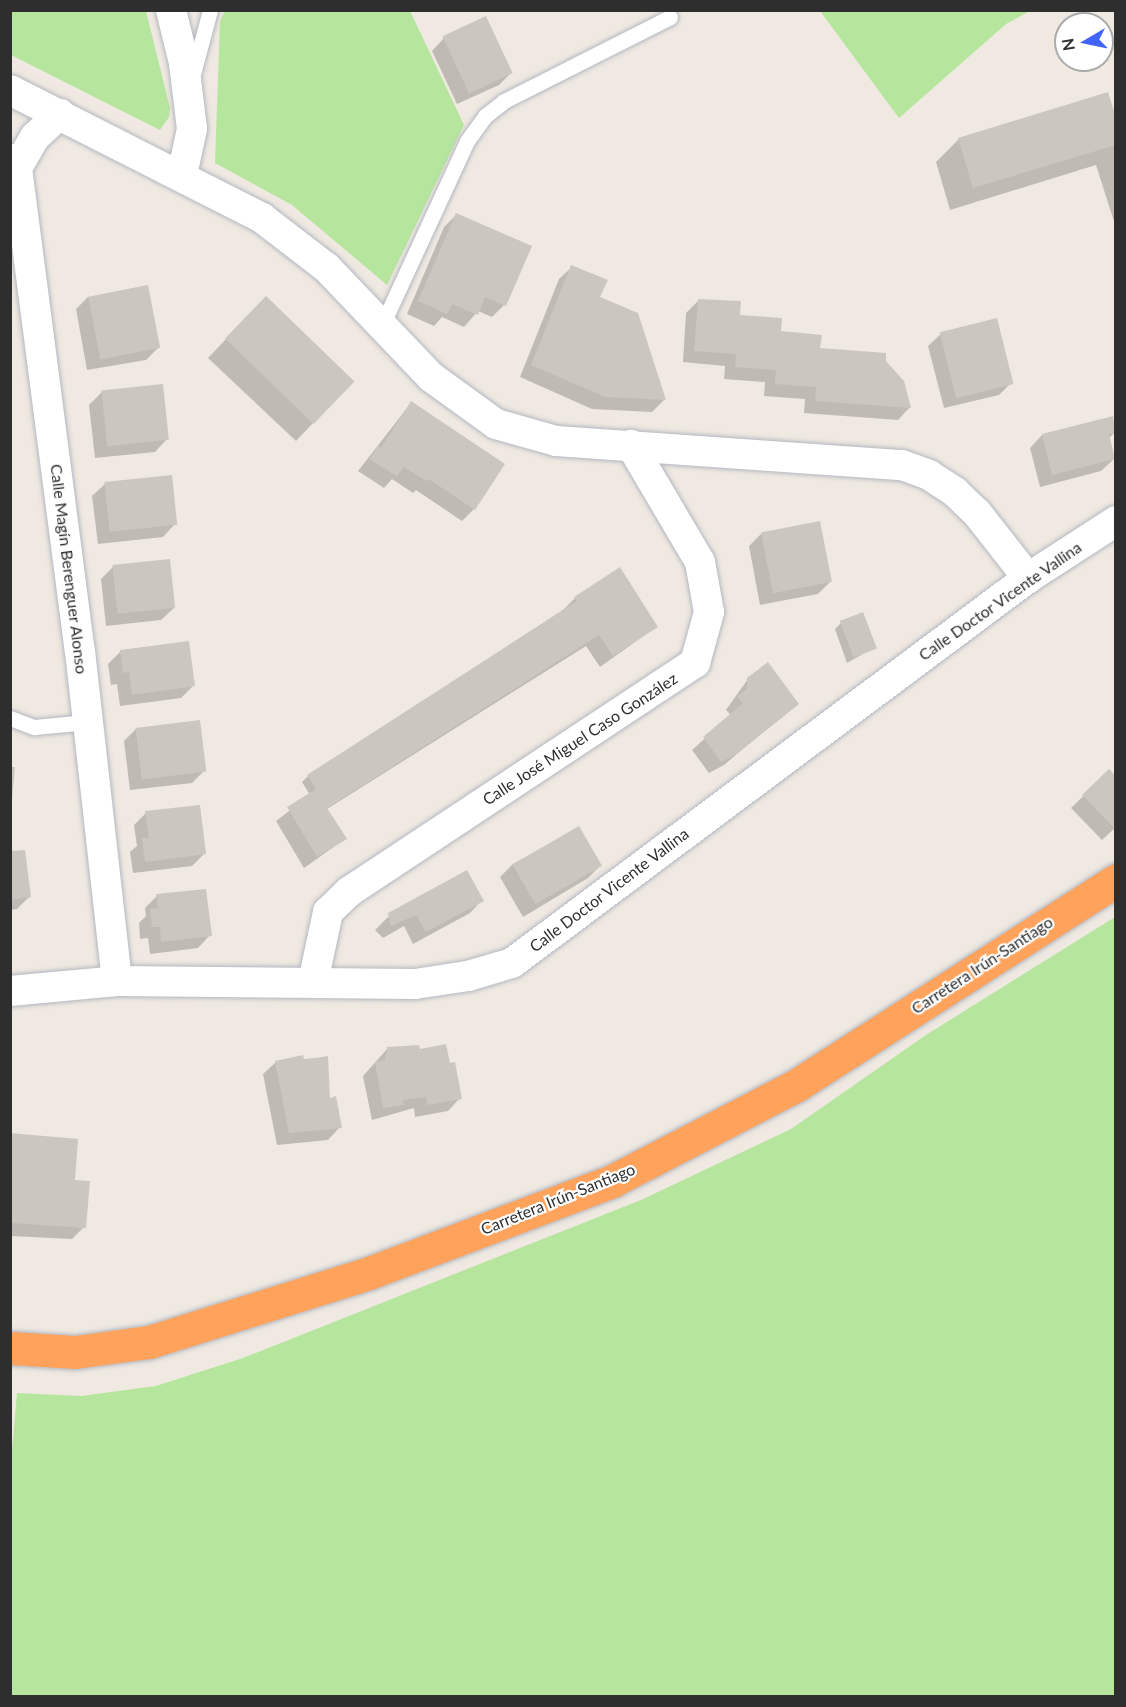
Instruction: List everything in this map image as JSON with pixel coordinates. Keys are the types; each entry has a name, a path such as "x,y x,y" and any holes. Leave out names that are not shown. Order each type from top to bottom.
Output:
{"highway":[{"name":"Carretera Irún-Santiago","path":"10,1348 75,1352 149,1342 369,1273 612,1181 797,1085 1116,880"}],"street":[{"path":"171,10 188,93 192,129 182,175"},
{"path":"10,90 182,175 262,218 327,268 383,323 431,377 496,424 556,441 902,465 929,475 955,492 977,513 1028,578"},
{"path":"14,163 35,137 60,114"},
{"name":"Calle Magín Berenguer Alonso","path":"14,163 88,722 117,981"},
{"name":"Calle José Miguel Caso González","path":"313,982 328,912 350,891 695,663 709,612 700,562 631,445"},
{"name":"Calle Doctor Vicente Vallina","path":"10,991 117,981 415,984 468,976 512,963 1028,578 1116,522"}],"lane":[{"path":"188,93 210,10"},
{"path":"383,323 467,141 485,116 504,101 670,17"},
{"path":"10,718 34,727 88,722"}],"green space":[{"path":"10,11 146,11 170,108 169,117 160,130 11,55"},
{"path":"225,11 410,11 464,125 387,285 292,205 215,163 220,21"},
{"path":"820,11 1030,11 1006,24 899,118"},
{"path":"1115,917 1115,1696 11,1696 10,1473 17,1393 81,1396 156,1386 243,1358 641,1200 791,1129 926,1035"}],"building":[{"path":"486,16 513,73 469,93 442,36"},
{"path":"1108,92 1116,117 1116,145 973,188 958,138"},
{"path":"456,213 532,246 506,306 485,297 478,315 452,304 447,314 418,301"},
{"path":"571,265 608,280 600,297 638,313 666,400 605,397 531,365"},
{"path":"148,285 160,348 100,359 88,297"},
{"path":"266,296 354,381 313,424 225,338"},
{"path":"698,299 741,301 740,315 782,318 781,331 822,335 820,348 886,353 886,361 904,381 911,408 815,401 816,387 775,384 776,370 735,367 736,354 694,351"},
{"path":"997,318 1013,384 956,398 940,332"},
{"path":"163,384 169,440 107,446 101,390"},
{"path":"411,401 505,464 475,510 429,479 426,481 404,467 397,476 369,459 378,446 381,448"},
{"path":"1113,416 1116,432 1109,434 1115,459 1052,475 1042,434"},
{"path":"172,475 177,525 110,532 104,482"},
{"path":"820,521 832,582 773,593 761,532"},
{"path":"170,559 175,608 117,614 112,565"},
{"path":"620,567 658,627 613,656 599,635 327,808 347,839 317,857 287,807 316,789 307,775 577,601 574,597"},
{"path":"863,612 877,648 854,657 840,621"},
{"path":"189,641 195,686 132,695 129,672 123,673 120,650"},
{"path":"768,662 799,704 738,753 721,762 703,737 743,703 737,696 747,689 747,678"},
{"path":"200,720 206,772 142,780 135,728"},
{"path":"10,767 15,767 12,799 10,799"},
{"path":"1109,769 1116,776 1116,830 1082,795"},
{"path":"200,805 206,854 145,862 142,838 149,838 145,811"},
{"path":"579,826 602,866 535,904 512,864"},
{"path":"10,846 13,851 25,850 31,897 10,900"},
{"path":"467,870 484,901 426,932 416,915 391,926 388,913"},
{"path":"206,889 212,936 161,942 160,927 152,927 150,909 158,908 156,894"},
{"path":"446,1044 450,1063 455,1062 462,1099 427,1105 426,1097 403,1100 404,1105 383,1108 375,1062 385,1060 387,1047 419,1045 420,1049"},
{"path":"303,1055 304,1060 328,1056 330,1098 336,1096 342,1128 289,1133 275,1061"},
{"path":"10,1133 78,1139 75,1180 90,1181 86,1228 10,1223"}]}
